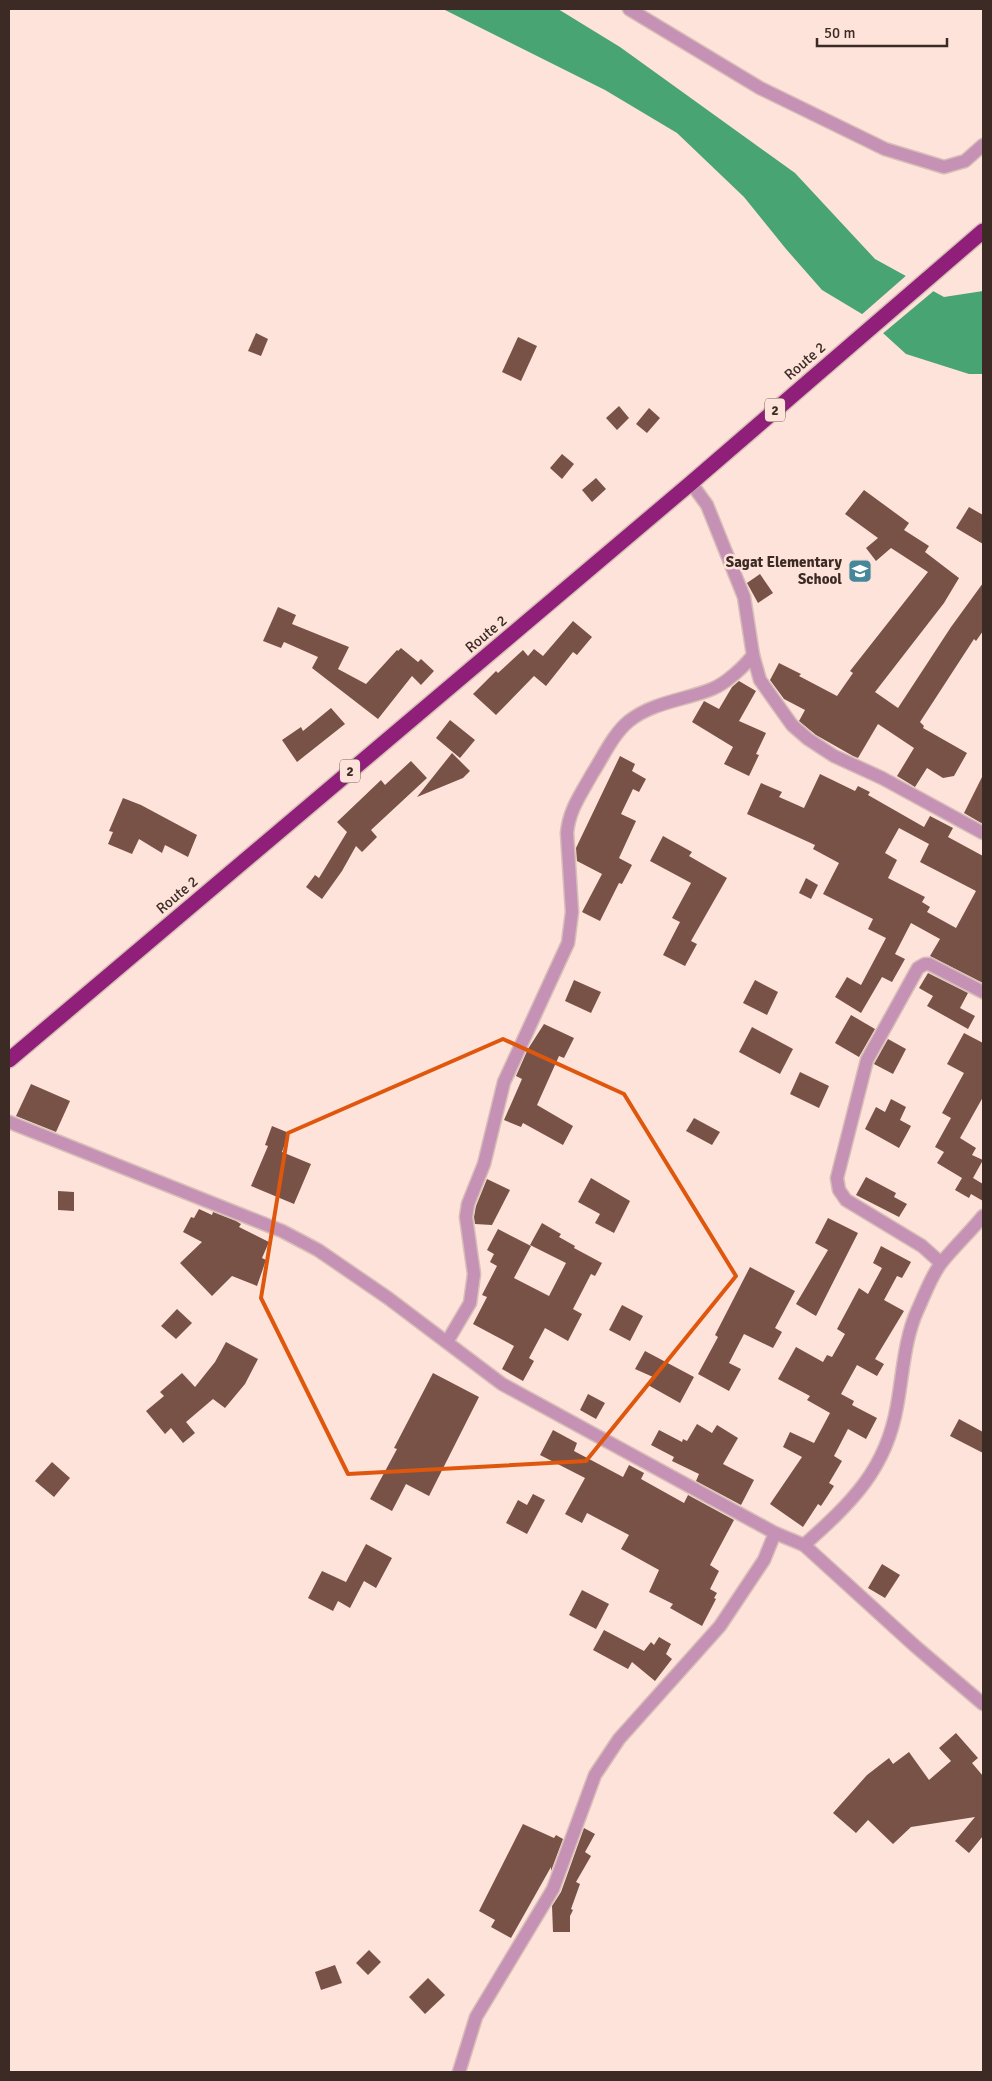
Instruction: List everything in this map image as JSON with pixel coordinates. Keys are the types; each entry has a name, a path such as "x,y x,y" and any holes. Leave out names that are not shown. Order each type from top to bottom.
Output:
{"highway":[{"name":"Route 2","path":"9,1060 691,483 983,231"}],"street":[{"path":"629,9 760,88 885,149 944,167 965,161 983,145"},
{"path":"691,483 707,505 744,597 753,655 760,680 792,725 808,739 834,756 882,778 983,833"},
{"path":"447,1342 470,1303 474,1274 467,1234 466,1217 468,1204 484,1164 504,1082 568,943 572,912 567,833 572,807 618,733 629,721 648,710 713,689 745,666 753,655"},
{"path":"941,1263 922,1246 846,1200 841,1194 837,1178 868,1060 918,968 929,964 983,992"},
{"path":"9,1122 282,1230 334,1261 388,1298 502,1384 775,1533 804,1545 915,1646 983,1704"},
{"path":"804,1545 842,1512 871,1476 888,1441 897,1407 906,1349 917,1311 941,1263 983,1216"},
{"path":"459,2072 476,2017 552,1890 595,1775 619,1739 720,1626 764,1560 775,1533"}],"highlighted area":[{"path":"503,1039 624,1094 736,1276 586,1461 348,1474 261,1298 288,1133"}],"shaded area":[{"path":"443,9 558,9 620,47 795,173 875,259 944,297 983,291 983,374 969,374 906,354 862,314 822,290 744,197 677,133 605,90"}],"pier":[{"path":"908,274 936,289 881,335 860,316"}],"building":[{"path":"256,333 268,339 261,356 248,351"},
{"path":"518,337 537,346 521,381 502,372"},
{"path":"619,406 629,418 617,430 606,418"},
{"path":"649,408 660,418 647,433 636,424"},
{"path":"562,454 574,464 562,479 550,468"},
{"path":"596,478 606,489 592,502 582,490"},
{"path":"864,490 909,523 904,530 929,546 925,552 959,578 944,603 875,692 898,708 951,627 983,583 983,631 976,641 974,639 920,722 924,726 923,728 967,753 954,776 943,778 927,768 915,787 897,776 914,748 878,724 858,758 853,756 816,735 799,721 805,710 784,699 770,680 779,663 837,696 853,673 850,671 928,572 891,548 876,561 866,548 878,538 845,514"},
{"path":"969,507 983,515 983,544 956,528"},
{"path":"760,574 773,593 758,603 747,583"},
{"path":"278,607 296,615 292,624 349,647 338,669 366,684 401,648 418,662 421,659 434,671 421,685 412,676 378,719 312,668 318,657 284,642 281,648 263,641"},
{"path":"573,621 592,637 577,655 573,652 546,686 534,676 496,715 473,694 496,671 498,673 523,650 528,656 534,649 543,656"},
{"path":"739,681 756,691 739,721 766,733 756,754 759,755 749,776 724,764 733,747 692,722 704,701 719,709 732,687"},
{"path":"331,708 345,724 297,762 282,740 301,727 303,731"},
{"path":"450,720 475,740 460,758 436,738"},
{"path":"452,753 470,771 463,778 417,797"},
{"path":"620,756 635,764 632,771 646,779 639,792 633,789 621,814 636,821 619,858 632,865 622,884 619,883 600,921 582,912 602,874 577,861 576,848"},
{"path":"411,761 427,778 371,830 377,837 362,852 356,846 342,871 322,899 306,887 315,875 319,878 347,832 337,822 381,780 385,785"},
{"path":"820,774 855,791 858,786 870,792 868,795 924,827 930,816 953,828 948,837 983,856 983,983 930,956 940,939 911,923 895,954 905,959 892,982 882,977 861,1013 835,997 847,977 861,985 886,938 868,929 873,919 823,894 839,863 813,849 815,845 747,814 761,783 782,792 779,797 804,808","holes":["899,828 929,844 920,862 976,891 956,928 927,912 930,907 922,902 925,897 888,878 897,860 885,853"]},
{"path":"983,775 983,824 964,813"},
{"path":"123,798 141,805 197,835 188,857 165,845 162,853 139,839 132,854 108,844 113,832 109,831"},
{"path":"663,836 692,852 689,856 727,878 691,941 697,944 685,966 663,955 680,922 672,918 691,883 650,861"},
{"path":"806,878 818,885 811,899 799,893"},
{"path":"928,973 968,993 960,1008 975,1016 968,1029 927,1006 933,996 919,988"},
{"path":"574,980 601,992 591,1013 565,1001"},
{"path":"755,980 778,992 767,1015 743,1003"},
{"path":"851,1015 875,1029 859,1057 835,1043"},
{"path":"544,1024 574,1038 564,1058 559,1056 537,1105 573,1126 563,1145 523,1123 521,1127 504,1120 522,1079 516,1076 528,1049"},
{"path":"752,1027 793,1049 780,1074 739,1052"},
{"path":"964,1033 983,1043 983,1097 960,1138 976,1148 972,1155 983,1160 973,1178 983,1184 983,1201 971,1194 969,1198 955,1190 962,1178 937,1163 944,1152 935,1147 951,1118 942,1113 964,1073 947,1064"},
{"path":"888,1039 906,1049 893,1074 874,1064"},
{"path":"800,1072 829,1086 819,1108 790,1094"},
{"path":"31,1084 70,1101 56,1132 16,1116"},
{"path":"891,1099 906,1107 900,1120 911,1126 899,1148 865,1129 876,1107 885,1112"},
{"path":"694,1118 720,1132 712,1145 686,1131"},
{"path":"272,1126 289,1133 282,1152 311,1164 294,1204 251,1186 268,1146 265,1145"},
{"path":"866,1177 896,1193 894,1197 907,1204 899,1217 856,1195"},
{"path":"591,1178 630,1201 614,1233 595,1223 600,1214 578,1202"},
{"path":"487,1179 510,1190 492,1225 475,1224 476,1206"},
{"path":"58,1191 74,1192 74,1211 58,1210"},
{"path":"199,1209 212,1215 213,1212 236,1221 241,1224 239,1227 269,1242 262,1258 266,1260 257,1286 232,1276 212,1296 180,1263 202,1242 183,1232 191,1217 194,1218"},
{"path":"828,1218 858,1233 816,1316 796,1304 828,1250 815,1243"},
{"path":"542,1223 561,1234 559,1237 575,1246 574,1248 602,1263 595,1276 591,1274 573,1309 582,1314 568,1341 545,1328 529,1358 534,1361 523,1381 502,1369 514,1346 473,1324 487,1297 482,1295 497,1266 490,1262 494,1254 487,1250 498,1229 531,1246 514,1278 549,1296 566,1263 530,1245"},
{"path":"881,1246 911,1262 902,1278 897,1276 884,1300 904,1311 875,1359 884,1364 877,1376 857,1365 841,1394 854,1401 852,1405 877,1418 866,1439 848,1429 834,1456 842,1461 829,1483 834,1486 821,1506 818,1504 803,1527 770,1504 802,1457 783,1447 790,1432 814,1443 830,1413 807,1400 810,1396 778,1379 796,1347 823,1362 827,1355 832,1357 845,1334 837,1329 859,1288 868,1294 882,1268 873,1263"},
{"path":"750,1267 795,1291 775,1328 782,1332 773,1348 744,1334 729,1363 741,1369 729,1391 698,1374 718,1337 715,1335"},
{"path":"622,1305 643,1316 630,1341 609,1330"},
{"path":"177,1309 192,1323 176,1339 161,1326"},
{"path":"226,1342 258,1359 245,1384 225,1408 213,1399 186,1422 195,1433 183,1443 171,1428 165,1434 146,1411 164,1396 160,1392 182,1373 195,1387 215,1362"},
{"path":"645,1351 694,1377 680,1403 648,1385 653,1377 635,1369"},
{"path":"433,1373 479,1397 429,1496 406,1484 392,1511 370,1499 397,1449 394,1448"},
{"path":"588,1394 605,1403 596,1419 580,1410"},
{"path":"959,1419 983,1432 983,1453 950,1436"},
{"path":"697,1424 712,1433 717,1425 738,1438 723,1464 754,1480 741,1505 696,1481 699,1474 672,1461 674,1457 651,1445 659,1430 682,1442 683,1439 687,1441"},
{"path":"553,1430 577,1443 574,1451 623,1477 629,1465 644,1473 641,1479 684,1503 688,1495 734,1520 710,1565 719,1571 710,1589 717,1593 714,1598 716,1599 702,1626 670,1608 673,1604 649,1592 659,1570 621,1549 629,1535 587,1513 582,1523 565,1514 585,1478 540,1455"},
{"path":"52,1462 70,1478 54,1497 35,1481"},
{"path":"533,1494 545,1500 527,1534 506,1523 518,1500 527,1505"},
{"path":"366,1544 392,1558 376,1588 364,1581 350,1608 338,1601 333,1611 308,1598 322,1571 346,1582"},
{"path":"882,1564 900,1575 885,1598 868,1588"},
{"path":"582,1590 609,1604 596,1629 569,1615"},
{"path":"604,1630 644,1651 651,1642 654,1645 659,1637 671,1644 666,1654 672,1659 655,1681 632,1662 628,1669 593,1650"},
{"path":"956,1733 978,1758 972,1763 983,1776 983,1836 969,1853 955,1841 975,1817 911,1827 893,1844 868,1820 856,1833 833,1813 867,1775 889,1758 893,1764 909,1752 929,1780 951,1761 939,1748"},
{"path":"523,1824 554,1838 556,1835 563,1839 551,1871 551,1867 511,1938 491,1927 495,1920 479,1911"},
{"path":"584,1828 595,1834 585,1852 591,1856 576,1882 580,1884 571,1909 573,1910 570,1916 570,1932 553,1932 552,1906 561,1892"},
{"path":"369,1950 381,1962 368,1975 356,1963"},
{"path":"335,1965 342,1983 321,1990 315,1972"},
{"path":"428,1978 445,1995 425,2014 409,1997"}],"place":[{"name":"Sagat Elementary School","path":"860,571"}]}
